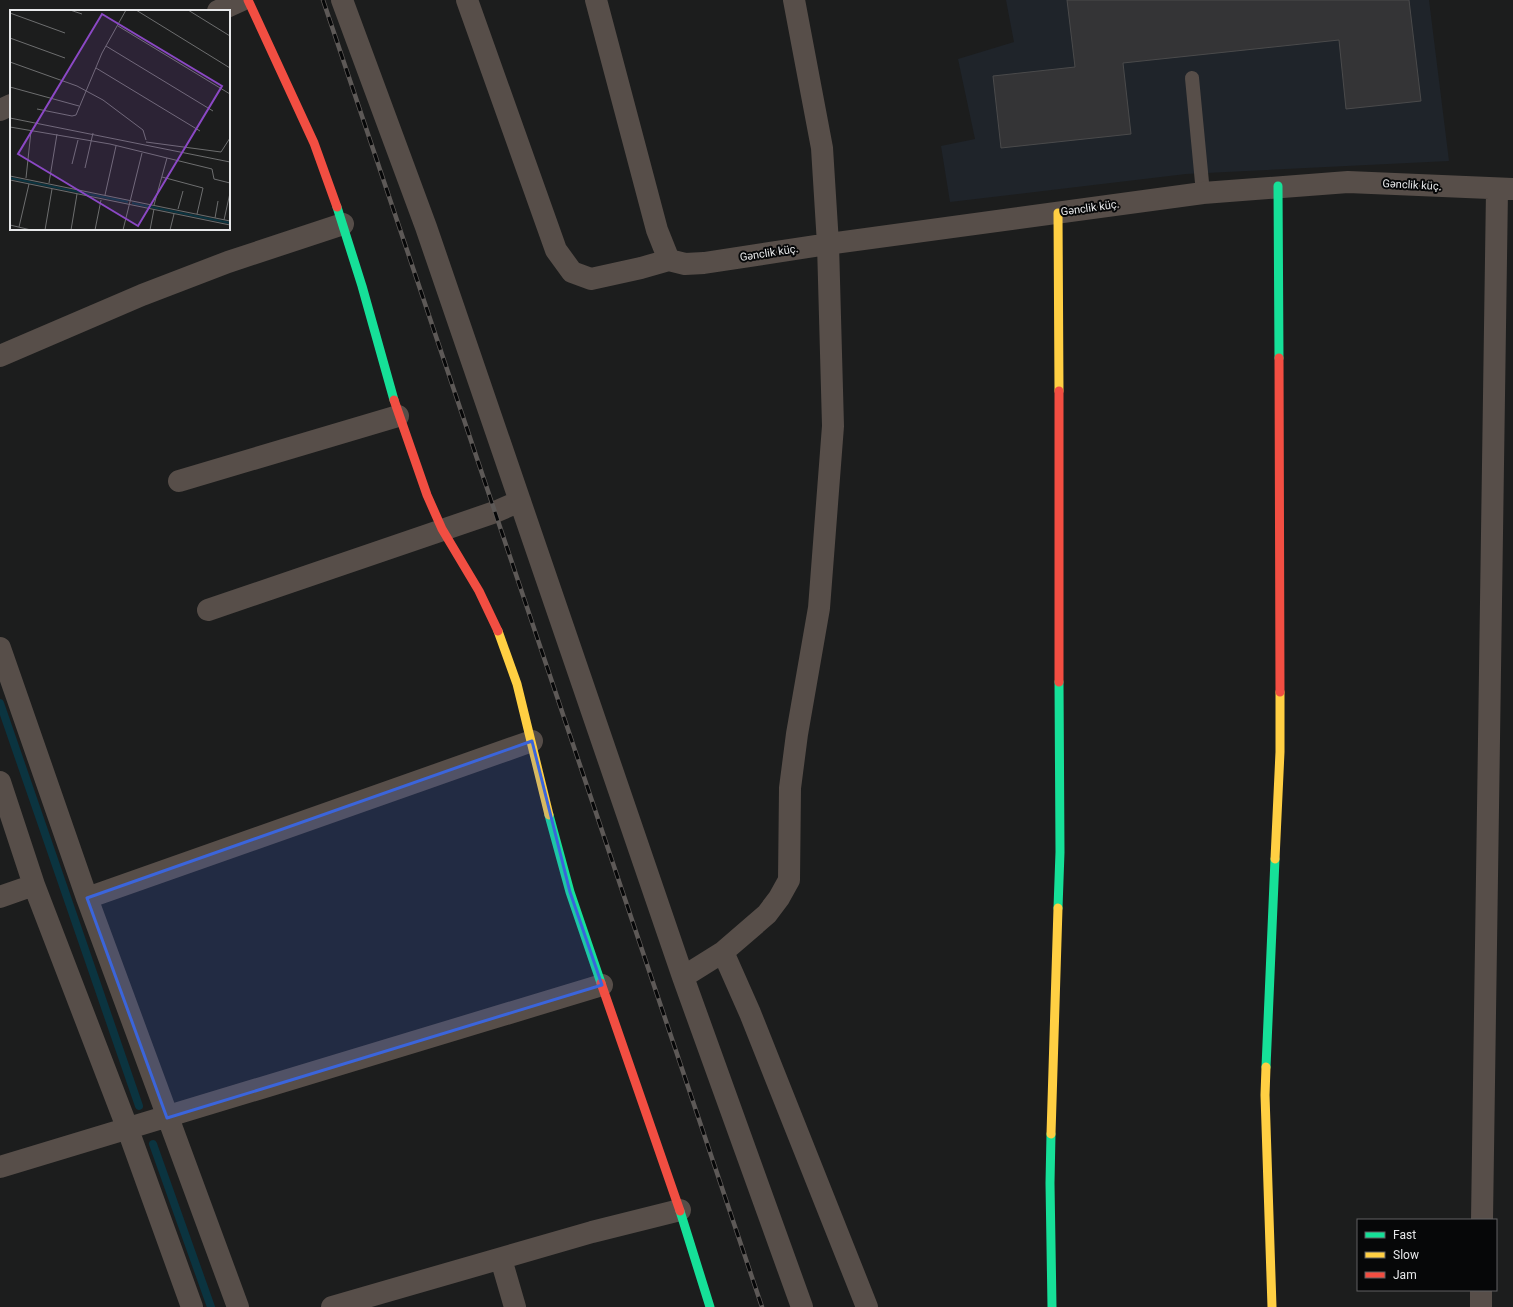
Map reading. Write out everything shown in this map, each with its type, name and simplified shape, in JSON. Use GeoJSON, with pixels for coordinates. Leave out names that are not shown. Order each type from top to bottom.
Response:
{"type":"FeatureCollection","features":[{"type":"Feature","properties":{"kind":"street"},"geometry":{"type":"LineString","coordinates":[[220,10],[242,0]]}},
{"type":"Feature","properties":{"kind":"street"},"geometry":{"type":"LineString","coordinates":[[248,0],[314,143],[343,224],[398,416],[427,495],[442,529],[479,591],[497,629],[517,684],[557,847],[570,892],[680,1210],[710,1307]]}},
{"type":"Feature","properties":{"kind":"street"},"geometry":{"type":"LineString","coordinates":[[342,0],[426,227],[683,977],[802,1307]]}},
{"type":"Feature","properties":{"kind":"street"},"geometry":{"type":"LineString","coordinates":[[467,0],[556,250],[572,272],[591,279],[642,268],[669,260],[657,230],[596,0]]}},
{"type":"Feature","properties":{"kind":"street"},"geometry":{"type":"LineString","coordinates":[[683,977],[724,952],[767,914],[779,898],[789,880],[790,788],[797,734],[819,608],[833,426],[828,244],[822,148],[794,0]]}},
{"type":"Feature","properties":{"kind":"street"},"geometry":{"type":"LineString","coordinates":[[0,110],[10,105]]}},
{"type":"Feature","properties":{"kind":"street","name":"Gənclik küç."},"geometry":{"type":"LineString","coordinates":[[669,260],[685,264],[704,263],[828,244],[1203,192],[1348,182],[1505,189]]}},
{"type":"Feature","properties":{"kind":"street"},"geometry":{"type":"LineString","coordinates":[[1272,1307],[1265,1095],[1280,752],[1278,186]]}},
{"type":"Feature","properties":{"kind":"street"},"geometry":{"type":"LineString","coordinates":[[1482,1219],[1505,189]]}},
{"type":"Feature","properties":{"kind":"street"},"geometry":{"type":"LineString","coordinates":[[1052,1307],[1050,1183],[1060,852],[1058,213]]}},
{"type":"Feature","properties":{"kind":"street"},"geometry":{"type":"LineString","coordinates":[[0,356],[149,293],[228,262],[343,224]]}},
{"type":"Feature","properties":{"kind":"street"},"geometry":{"type":"LineString","coordinates":[[179,481],[398,416]]}},
{"type":"Feature","properties":{"kind":"street"},"geometry":{"type":"LineString","coordinates":[[208,610],[495,512],[520,501]]}},
{"type":"Feature","properties":{"kind":"street"},"geometry":{"type":"LineString","coordinates":[[0,648],[87,898],[238,1307]]}},
{"type":"Feature","properties":{"kind":"street"},"geometry":{"type":"LineString","coordinates":[[87,898],[532,741]]}},
{"type":"Feature","properties":{"kind":"street"},"geometry":{"type":"LineString","coordinates":[[0,782],[34,885],[127,1127],[192,1307]]}},
{"type":"Feature","properties":{"kind":"street"},"geometry":{"type":"LineString","coordinates":[[0,897],[34,885]]}},
{"type":"Feature","properties":{"kind":"street"},"geometry":{"type":"LineString","coordinates":[[724,952],[867,1307]]}},
{"type":"Feature","properties":{"kind":"street"},"geometry":{"type":"LineString","coordinates":[[0,1167],[127,1127],[167,1118],[602,985]]}},
{"type":"Feature","properties":{"kind":"street"},"geometry":{"type":"LineString","coordinates":[[332,1307],[680,1210]]}},
{"type":"Feature","properties":{"kind":"street"},"geometry":{"type":"LineString","coordinates":[[501,1259],[515,1307]]}},
{"type":"Feature","properties":{"kind":"street"},"geometry":{"type":"LineString","coordinates":[[1481,1291],[1481,1307]]}},
{"type":"Feature","properties":{"kind":"lane"},"geometry":{"type":"LineString","coordinates":[[1192,78],[1203,192]]}},
{"type":"Feature","properties":{"kind":"highlighted area"},"geometry":{"type":"Polygon","coordinates":[[[532,741],[570,892],[602,985],[167,1118],[87,898],[532,741]]]}},
{"type":"Feature","properties":{"kind":"shaded area"},"geometry":{"type":"Polygon","coordinates":[[[1006,0],[1429,0],[1449,161],[1186,174],[950,202],[941,146],[975,139],[958,59],[1014,42],[1006,0]]]}},
{"type":"Feature","properties":{"kind":"building"},"geometry":{"type":"Polygon","coordinates":[[[1067,0],[1409,0],[1421,101],[1346,109],[1339,40],[1123,63],[1131,134],[1001,148],[993,76],[1075,67],[1067,0]]]}},
{"type":"Feature","properties":{"kind":"waterway"},"geometry":{"type":"LineString","coordinates":[[0,703],[139,1106]]}},
{"type":"Feature","properties":{"kind":"waterway"},"geometry":{"type":"LineString","coordinates":[[153,1144],[211,1307]]}},
{"type":"Feature","properties":{"kind":"railway"},"geometry":{"type":"LineString","coordinates":[[323,0],[762,1307]]}},
{"type":"Feature","properties":{"kind":"traffic: fast"},"geometry":{"type":"LineString","coordinates":[[1278,186],[1279,358]]}},
{"type":"Feature","properties":{"kind":"traffic: fast"},"geometry":{"type":"LineString","coordinates":[[337,207],[362,286],[394,400]]}},
{"type":"Feature","properties":{"kind":"traffic: fast"},"geometry":{"type":"LineString","coordinates":[[1058,908],[1060,852],[1059,682]]}},
{"type":"Feature","properties":{"kind":"traffic: fast"},"geometry":{"type":"LineString","coordinates":[[549,815],[570,892],[601,983]]}},
{"type":"Feature","properties":{"kind":"traffic: fast"},"geometry":{"type":"LineString","coordinates":[[1266,1067],[1275,859]]}},
{"type":"Feature","properties":{"kind":"traffic: fast"},"geometry":{"type":"LineString","coordinates":[[1051,1134],[1050,1183],[1052,1307]]}},
{"type":"Feature","properties":{"kind":"traffic: fast"},"geometry":{"type":"LineString","coordinates":[[680,1211],[710,1307]]}},
{"type":"Feature","properties":{"kind":"traffic: slow"},"geometry":{"type":"LineString","coordinates":[[1058,213],[1059,391]]}},
{"type":"Feature","properties":{"kind":"traffic: slow"},"geometry":{"type":"LineString","coordinates":[[498,631],[517,684],[549,815]]}},
{"type":"Feature","properties":{"kind":"traffic: slow"},"geometry":{"type":"LineString","coordinates":[[1275,859],[1280,752],[1280,692]]}},
{"type":"Feature","properties":{"kind":"traffic: slow"},"geometry":{"type":"LineString","coordinates":[[1051,1134],[1058,908]]}},
{"type":"Feature","properties":{"kind":"traffic: slow"},"geometry":{"type":"LineString","coordinates":[[1266,1067],[1265,1095],[1272,1307]]}},
{"type":"Feature","properties":{"kind":"traffic: jam"},"geometry":{"type":"LineString","coordinates":[[248,0],[314,143],[337,207]]}},
{"type":"Feature","properties":{"kind":"traffic: jam"},"geometry":{"type":"LineString","coordinates":[[1279,358],[1280,692]]}},
{"type":"Feature","properties":{"kind":"traffic: jam"},"geometry":{"type":"LineString","coordinates":[[1059,391],[1059,682]]}},
{"type":"Feature","properties":{"kind":"traffic: jam"},"geometry":{"type":"LineString","coordinates":[[394,400],[427,495],[442,529],[479,591],[498,631]]}},
{"type":"Feature","properties":{"kind":"traffic: jam"},"geometry":{"type":"LineString","coordinates":[[601,983],[680,1211]]}}]}
